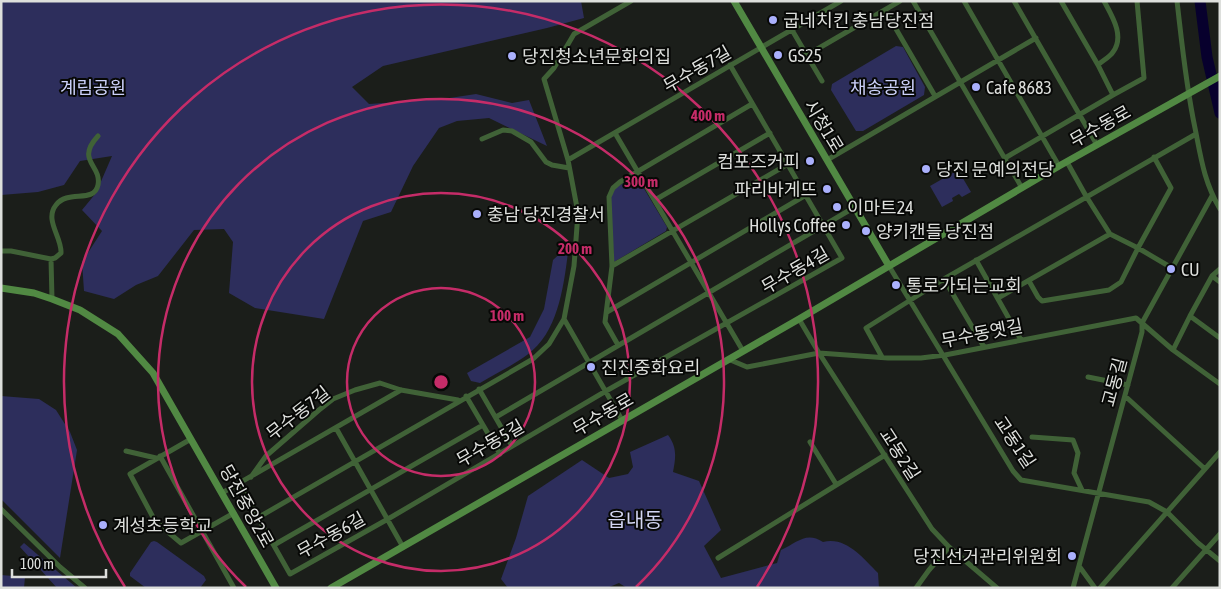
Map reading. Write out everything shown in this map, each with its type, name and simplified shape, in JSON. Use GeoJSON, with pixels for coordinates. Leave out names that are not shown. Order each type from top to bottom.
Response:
{"type":"FeatureCollection","features":[{"type":"Feature","properties":{"kind":"street"},"geometry":{"type":"LineString","coordinates":[[258,517],[533,359],[549,344],[564,319],[574,266],[578,214],[568,160],[544,79],[554,68],[574,34],[631,1]]}},
{"type":"Feature","properties":{"kind":"street","name":"시청1로"},"geometry":{"type":"LineString","coordinates":[[734,1],[889,266]]}},
{"type":"Feature","properties":{"kind":"street","name":"무수동7길"},"geometry":{"type":"LineString","coordinates":[[568,160],[842,1]]}},
{"type":"Feature","properties":{"kind":"street"},"geometry":{"type":"LineString","coordinates":[[807,56],[900,1]]}},
{"type":"Feature","properties":{"kind":"street"},"geometry":{"type":"LineString","coordinates":[[913,1],[1022,188]]}},
{"type":"Feature","properties":{"kind":"street"},"geometry":{"type":"LineString","coordinates":[[964,1],[1059,166]]}},
{"type":"Feature","properties":{"kind":"street"},"geometry":{"type":"LineString","coordinates":[[1014,1],[1097,144]]}},
{"type":"Feature","properties":{"kind":"street"},"geometry":{"type":"LineString","coordinates":[[1061,1],[1113,95]]}},
{"type":"Feature","properties":{"kind":"street"},"geometry":{"type":"LineString","coordinates":[[1098,65],[1113,52],[1119,37],[1115,21],[1104,1]]}},
{"type":"Feature","properties":{"kind":"street"},"geometry":{"type":"LineString","coordinates":[[1005,158],[1144,78],[1137,1]]}},
{"type":"Feature","properties":{"kind":"street"},"geometry":{"type":"LineString","coordinates":[[1177,1],[1188,95],[1203,172],[1212,196],[1220,209]]}},
{"type":"Feature","properties":{"kind":"street"},"geometry":{"type":"LineString","coordinates":[[885,10],[936,96]]}},
{"type":"Feature","properties":{"kind":"street"},"geometry":{"type":"LineString","coordinates":[[792,30],[822,81]]}},
{"type":"Feature","properties":{"kind":"street"},"geometry":{"type":"LineString","coordinates":[[827,160],[1036,38]]}},
{"type":"Feature","properties":{"kind":"street","name":"무수동4길"},"geometry":{"type":"LineString","coordinates":[[606,391],[728,324],[842,258],[730,65]]}},
{"type":"Feature","properties":{"kind":"street","name":"무수동로"},"geometry":{"type":"LineString","coordinates":[[331,588],[799,319],[1097,144],[1220,76]]}},
{"type":"Feature","properties":{"kind":"street"},"geometry":{"type":"LineString","coordinates":[[618,345],[605,322],[612,266],[609,197],[616,185],[752,104]]}},
{"type":"Feature","properties":{"kind":"street"},"geometry":{"type":"LineString","coordinates":[[482,139],[503,130],[512,131],[531,142],[546,162],[569,168]]}},
{"type":"Feature","properties":{"kind":"street"},"geometry":{"type":"LineString","coordinates":[[615,133],[743,351]]}},
{"type":"Feature","properties":{"kind":"street"},"geometry":{"type":"LineString","coordinates":[[655,200],[770,133]]}},
{"type":"Feature","properties":{"kind":"street"},"geometry":{"type":"LineString","coordinates":[[882,357],[866,328],[976,260],[1196,134]]}},
{"type":"Feature","properties":{"kind":"street"},"geometry":{"type":"LineString","coordinates":[[1,251],[11,251],[51,259],[56,258],[61,253],[59,240],[52,221],[54,209],[56,204],[68,196],[82,196],[93,193],[98,188],[98,176],[91,164],[89,147],[98,136]]}},
{"type":"Feature","properties":{"kind":"street"},"geometry":{"type":"LineString","coordinates":[[1029,281],[1038,297],[1042,300],[1108,290],[1121,282],[1171,188],[1154,157]]}},
{"type":"Feature","properties":{"kind":"street"},"geometry":{"type":"LineString","coordinates":[[1067,162],[1110,234],[1172,268]]}},
{"type":"Feature","properties":{"kind":"street"},"geometry":{"type":"LineString","coordinates":[[612,266],[788,164]]}},
{"type":"Feature","properties":{"kind":"street"},"geometry":{"type":"LineString","coordinates":[[607,312],[806,195]]}},
{"type":"Feature","properties":{"kind":"street","name":"교동길"},"geometry":{"type":"LineString","coordinates":[[1073,588],[1142,332],[1142,323],[1212,196]]}},
{"type":"Feature","properties":{"kind":"street"},"geometry":{"type":"LineString","coordinates":[[824,225],[855,207]]}},
{"type":"Feature","properties":{"kind":"street","name":"무수동4길"},"geometry":{"type":"LineString","coordinates":[[589,362],[824,225]]}},
{"type":"Feature","properties":{"kind":"street"},"geometry":{"type":"LineString","coordinates":[[998,298],[1110,234]]}},
{"type":"Feature","properties":{"kind":"street"},"geometry":{"type":"LineString","coordinates":[[51,259],[52,299]]}},
{"type":"Feature","properties":{"kind":"street"},"geometry":{"type":"LineString","coordinates":[[976,260],[1021,340]]}},
{"type":"Feature","properties":{"kind":"street"},"geometry":{"type":"LineString","coordinates":[[889,266],[944,355]]}},
{"type":"Feature","properties":{"kind":"street"},"geometry":{"type":"LineString","coordinates":[[1172,350],[1212,276],[1220,269]]}},
{"type":"Feature","properties":{"kind":"street"},"geometry":{"type":"LineString","coordinates":[[1212,276],[1220,282]]}},
{"type":"Feature","properties":{"kind":"street"},"geometry":{"type":"LineString","coordinates":[[944,279],[984,347]]}},
{"type":"Feature","properties":{"kind":"street","name":"당진중앙2로"},"geometry":{"type":"LineString","coordinates":[[1,288],[34,293],[80,310],[118,334],[153,373],[276,588]]}},
{"type":"Feature","properties":{"kind":"street"},"geometry":{"type":"LineString","coordinates":[[1190,316],[1220,338]]}},
{"type":"Feature","properties":{"kind":"street","name":"무수동옛길"},"geometry":{"type":"LineString","coordinates":[[728,360],[747,367],[819,354],[921,358],[1136,318],[1142,323]]}},
{"type":"Feature","properties":{"kind":"street"},"geometry":{"type":"LineString","coordinates":[[564,319],[622,420]]}},
{"type":"Feature","properties":{"kind":"street","name":"교동2길"},"geometry":{"type":"LineString","coordinates":[[799,319],[819,354],[932,528],[949,547],[997,588]]}},
{"type":"Feature","properties":{"kind":"street"},"geometry":{"type":"LineString","coordinates":[[1142,323],[1172,350],[1220,384]]}},
{"type":"Feature","properties":{"kind":"street","name":"교동1길"},"geometry":{"type":"LineString","coordinates":[[944,355],[1013,470],[1021,480],[1149,502],[1167,512],[1220,561]]}},
{"type":"Feature","properties":{"kind":"street","name":"무수동5길"},"geometry":{"type":"LineString","coordinates":[[496,417],[589,362]]}},
{"type":"Feature","properties":{"kind":"street"},"geometry":{"type":"LineString","coordinates":[[1088,377],[1128,385]]}},
{"type":"Feature","properties":{"kind":"street","name":"무수동7길"},"geometry":{"type":"LineString","coordinates":[[251,477],[266,456],[319,410],[333,400],[355,390],[380,384],[401,390],[459,400]]}},
{"type":"Feature","properties":{"kind":"street"},"geometry":{"type":"LineString","coordinates":[[480,389],[512,446]]}},
{"type":"Feature","properties":{"kind":"street","name":"무수동7길"},"geometry":{"type":"LineString","coordinates":[[222,493],[401,390]]}},
{"type":"Feature","properties":{"kind":"street","name":"무수동5길"},"geometry":{"type":"LineString","coordinates":[[388,519],[606,391]]}},
{"type":"Feature","properties":{"kind":"street"},"geometry":{"type":"LineString","coordinates":[[466,396],[500,454]]}},
{"type":"Feature","properties":{"kind":"street"},"geometry":{"type":"LineString","coordinates":[[1125,396],[1205,469]]}},
{"type":"Feature","properties":{"kind":"street"},"geometry":{"type":"LineString","coordinates":[[371,490],[483,425]]}},
{"type":"Feature","properties":{"kind":"street","name":"무수동6길"},"geometry":{"type":"LineString","coordinates":[[336,428],[403,547]]}},
{"type":"Feature","properties":{"kind":"street"},"geometry":{"type":"LineString","coordinates":[[1032,437],[1073,440],[1078,453],[1074,474],[1082,490]]}},
{"type":"Feature","properties":{"kind":"street"},"geometry":{"type":"LineString","coordinates":[[192,439],[130,474],[155,521],[182,543],[234,513]]}},
{"type":"Feature","properties":{"kind":"street"},"geometry":{"type":"LineString","coordinates":[[810,442],[836,484]]}},
{"type":"Feature","properties":{"kind":"street"},"geometry":{"type":"LineString","coordinates":[[126,451],[158,457],[234,588]]}},
{"type":"Feature","properties":{"kind":"street"},"geometry":{"type":"LineString","coordinates":[[1100,588],[1220,452]]}},
{"type":"Feature","properties":{"kind":"street"},"geometry":{"type":"LineString","coordinates":[[718,558],[885,455]]}},
{"type":"Feature","properties":{"kind":"street","name":"무수동6길"},"geometry":{"type":"LineString","coordinates":[[238,484],[290,574],[388,519]]}},
{"type":"Feature","properties":{"kind":"street","name":"무수동6길"},"geometry":{"type":"LineString","coordinates":[[274,545],[371,490]]}},
{"type":"Feature","properties":{"kind":"street"},"geometry":{"type":"LineString","coordinates":[[1,509],[60,567],[85,588]]}},
{"type":"Feature","properties":{"kind":"street"},"geometry":{"type":"LineString","coordinates":[[1172,588],[1220,534]]}},
{"type":"Feature","properties":{"kind":"street"},"geometry":{"type":"LineString","coordinates":[[916,588],[949,547]]}},
{"type":"Feature","properties":{"kind":"street"},"geometry":{"type":"LineString","coordinates":[[1079,566],[1095,588]]}},
{"type":"Feature","properties":{"kind":"green space","name":"계림공원"},"geometry":{"type":"Polygon","coordinates":[[[1,1],[581,1],[584,18],[383,66],[352,87],[369,104],[443,99],[476,94],[512,103],[529,100],[547,146],[489,118],[457,121],[439,128],[413,166],[391,212],[363,221],[324,319],[255,308],[229,293],[233,242],[224,229],[194,230],[158,276],[136,285],[114,299],[84,291],[82,262],[102,231],[82,210],[96,193],[112,156],[80,161],[64,185],[38,192],[1,195],[1,1]]]}},
{"type":"Feature","properties":{"kind":"green space","name":"채송공원"},"geometry":{"type":"Polygon","coordinates":[[[896,46],[903,47],[925,87],[924,95],[863,131],[856,131],[831,90],[832,84],[896,46]]]}},
{"type":"Feature","properties":{"kind":"green space"},"geometry":{"type":"Polygon","coordinates":[[[958,170],[971,192],[962,197],[959,194],[952,198],[953,201],[942,207],[930,186],[958,170]]]}},
{"type":"Feature","properties":{"kind":"green space"},"geometry":{"type":"Polygon","coordinates":[[[634,176],[637,177],[667,227],[666,231],[614,262],[610,197],[614,189],[634,176]]]}},
{"type":"Feature","properties":{"kind":"green space"},"geometry":{"type":"Polygon","coordinates":[[[569,245],[562,290],[547,333],[538,345],[515,363],[480,383],[471,381],[467,373],[530,337],[544,309],[553,260],[569,245]]]}},
{"type":"Feature","properties":{"kind":"green space"},"geometry":{"type":"Polygon","coordinates":[[[1,396],[39,399],[56,410],[70,432],[77,450],[60,558],[1,499],[1,396]]]}},
{"type":"Feature","properties":{"kind":"green space"},"geometry":{"type":"Polygon","coordinates":[[[668,435],[675,452],[673,472],[699,481],[721,530],[704,546],[721,578],[777,563],[781,550],[802,539],[812,538],[823,542],[839,542],[854,550],[878,573],[879,588],[627,588],[619,583],[607,588],[508,588],[501,579],[516,538],[528,496],[582,460],[609,478],[628,474],[633,467],[630,452],[668,435]]]}},
{"type":"Feature","properties":{"kind":"green space"},"geometry":{"type":"Polygon","coordinates":[[[154,541],[204,576],[206,580],[200,588],[146,588],[130,576],[130,573],[151,542],[154,541]]]}},
{"type":"Feature","properties":{"kind":"green space"},"geometry":{"type":"Polygon","coordinates":[[[24,543],[77,588],[57,588],[20,547],[24,543]]]}},
{"type":"Feature","properties":{"kind":"green space"},"geometry":{"type":"Polygon","coordinates":[[[1,575],[25,577],[24,588],[1,587],[1,575]]]}},
{"type":"Feature","properties":{"kind":"waterway"},"geometry":{"type":"LineString","coordinates":[[1200,1],[1207,57],[1220,113]]}},
{"type":"Feature","properties":{"kind":"place","name":"굽네치킨 충남당진점"},"geometry":{"type":"Point","coordinates":[773,20]}},
{"type":"Feature","properties":{"kind":"place","name":"GS25"},"geometry":{"type":"Point","coordinates":[778,55]}},
{"type":"Feature","properties":{"kind":"place","name":"당진청소년문화의집"},"geometry":{"type":"Point","coordinates":[512,56]}},
{"type":"Feature","properties":{"kind":"place","name":"Cafe 8683"},"geometry":{"type":"Point","coordinates":[976,87]}},
{"type":"Feature","properties":{"kind":"place","name":"컴포즈커피"},"geometry":{"type":"Point","coordinates":[810,161]}},
{"type":"Feature","properties":{"kind":"place","name":"당진 문예의전당"},"geometry":{"type":"Point","coordinates":[926,169]}},
{"type":"Feature","properties":{"kind":"place","name":"파리바게뜨"},"geometry":{"type":"Point","coordinates":[827,189]}},
{"type":"Feature","properties":{"kind":"place","name":"이마트24"},"geometry":{"type":"Point","coordinates":[837,207]}},
{"type":"Feature","properties":{"kind":"place","name":"충남 당진경찰서"},"geometry":{"type":"Point","coordinates":[477,214]}},
{"type":"Feature","properties":{"kind":"place","name":"Hollys Coffee"},"geometry":{"type":"Point","coordinates":[846,225]}},
{"type":"Feature","properties":{"kind":"place","name":"양키캔들 당진점"},"geometry":{"type":"Point","coordinates":[866,231]}},
{"type":"Feature","properties":{"kind":"place","name":"CU"},"geometry":{"type":"Point","coordinates":[1171,269]}},
{"type":"Feature","properties":{"kind":"place","name":"통로가되는교회"},"geometry":{"type":"Point","coordinates":[896,285]}},
{"type":"Feature","properties":{"kind":"place","name":"진진중화요리"},"geometry":{"type":"Point","coordinates":[591,367]}},
{"type":"Feature","properties":{"kind":"place","name":"계성초등학교"},"geometry":{"type":"Point","coordinates":[103,525]}},
{"type":"Feature","properties":{"kind":"place","name":"당진선거관리위원회"},"geometry":{"type":"Point","coordinates":[1072,556]}},
{"type":"Feature","properties":{"kind":"district","name":"읍내동"},"geometry":{"type":"Point","coordinates":[635,519]}}]}
